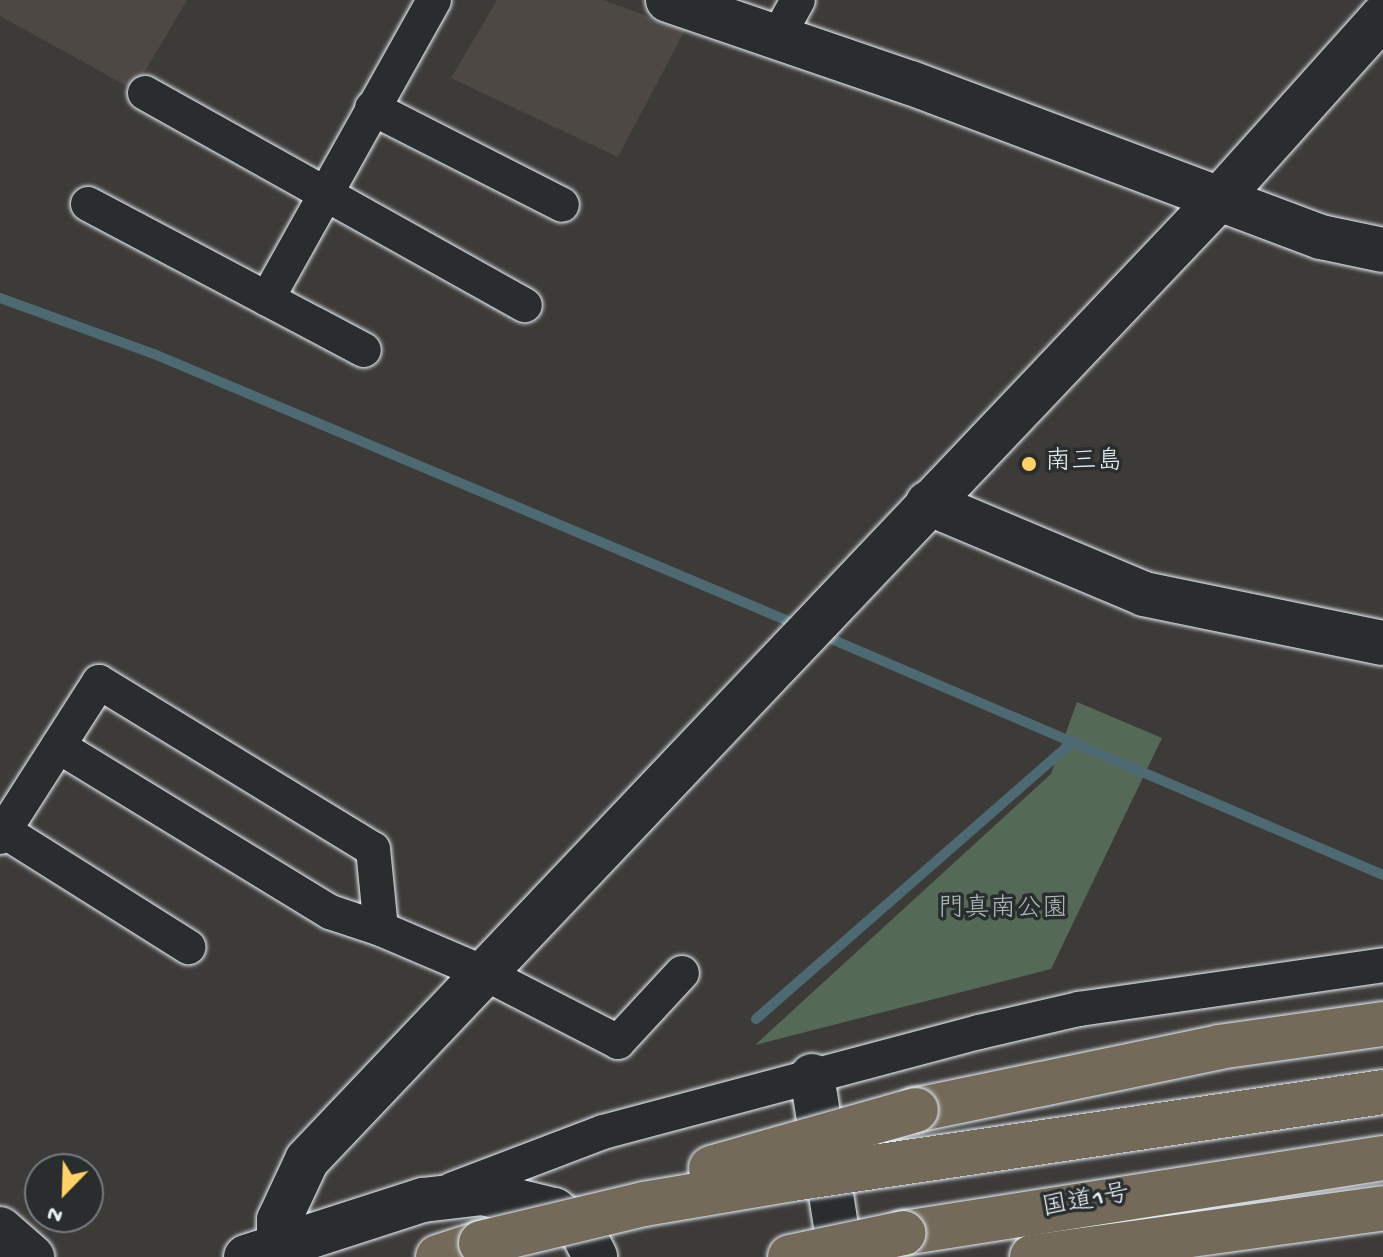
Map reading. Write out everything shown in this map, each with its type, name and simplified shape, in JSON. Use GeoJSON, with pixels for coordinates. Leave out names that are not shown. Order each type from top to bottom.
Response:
{"type":"FeatureCollection","features":[{"type":"Feature","properties":{"kind":"highway"},"geometry":{"type":"LineString","coordinates":[[438,1257],[639,1188],[916,1110],[1219,1047],[1383,1024]]}},
{"type":"Feature","properties":{"kind":"highway"},"geometry":{"type":"LineString","coordinates":[[481,1243],[644,1204],[1383,1092]]}},
{"type":"Feature","properties":{"kind":"highway","name":"国道1号"},"geometry":{"type":"LineString","coordinates":[[790,1257],[904,1233],[1383,1158]]}},
{"type":"Feature","properties":{"kind":"highway","name":"国道1号"},"geometry":{"type":"LineString","coordinates":[[1032,1257],[1383,1208]]}},
{"type":"Feature","properties":{"kind":"highway"},"geometry":{"type":"LineString","coordinates":[[1124,1257],[1383,1223]]}},
{"type":"Feature","properties":{"kind":"street"},"geometry":{"type":"LineString","coordinates":[[267,299],[323,193],[434,0]]}},
{"type":"Feature","properties":{"kind":"street"},"geometry":{"type":"LineString","coordinates":[[668,0],[1321,237],[1383,250]]}},
{"type":"Feature","properties":{"kind":"street"},"geometry":{"type":"LineString","coordinates":[[777,38],[798,0]]}},
{"type":"Feature","properties":{"kind":"street"},"geometry":{"type":"LineString","coordinates":[[262,1252],[307,1160],[482,972],[1219,199],[1383,16]]}},
{"type":"Feature","properties":{"kind":"street"},"geometry":{"type":"LineString","coordinates":[[145,93],[525,305]]}},
{"type":"Feature","properties":{"kind":"street"},"geometry":{"type":"LineString","coordinates":[[372,108],[562,205]]}},
{"type":"Feature","properties":{"kind":"street"},"geometry":{"type":"LineString","coordinates":[[88,204],[364,350]]}},
{"type":"Feature","properties":{"kind":"street"},"geometry":{"type":"LineString","coordinates":[[928,503],[1144,594],[1383,643]]}},
{"type":"Feature","properties":{"kind":"street"},"geometry":{"type":"LineString","coordinates":[[188,947],[2,834],[99,682],[373,849],[381,929]]}},
{"type":"Feature","properties":{"kind":"street"},"geometry":{"type":"LineString","coordinates":[[58,746],[330,912],[381,929],[482,972],[618,1042],[682,973]]}},
{"type":"Feature","properties":{"kind":"street"},"geometry":{"type":"LineString","coordinates":[[262,1252],[423,1200],[603,1132],[812,1076],[1079,1009],[1383,965]]}},
{"type":"Feature","properties":{"kind":"street"},"geometry":{"type":"LineString","coordinates":[[812,1076],[841,1257]]}},
{"type":"Feature","properties":{"kind":"street"},"geometry":{"type":"LineString","coordinates":[[423,1200],[483,1193],[526,1199],[582,1231],[595,1257]]}},
{"type":"Feature","properties":{"kind":"street"},"geometry":{"type":"LineString","coordinates":[[0,1229],[32,1257]]}},
{"type":"Feature","properties":{"kind":"shaded area"},"geometry":{"type":"Polygon","coordinates":[[[0,0],[187,0],[134,90],[0,16],[0,0]]]}},
{"type":"Feature","properties":{"kind":"shaded area"},"geometry":{"type":"Polygon","coordinates":[[[497,0],[603,0],[685,30],[618,157],[451,78],[497,0]]]}},
{"type":"Feature","properties":{"kind":"green space","name":"門真南公園"},"geometry":{"type":"Polygon","coordinates":[[[1077,702],[1162,738],[1051,969],[755,1045],[1051,774],[1077,702]]]}},
{"type":"Feature","properties":{"kind":"waterway"},"geometry":{"type":"LineString","coordinates":[[0,298],[154,354],[800,626]]}},
{"type":"Feature","properties":{"kind":"waterway"},"geometry":{"type":"LineString","coordinates":[[822,635],[1383,875]]}},
{"type":"Feature","properties":{"kind":"waterway"},"geometry":{"type":"LineString","coordinates":[[756,1019],[1074,741]]}},
{"type":"Feature","properties":{"kind":"place","name":"南三島"},"geometry":{"type":"Point","coordinates":[1029,464]}}]}
